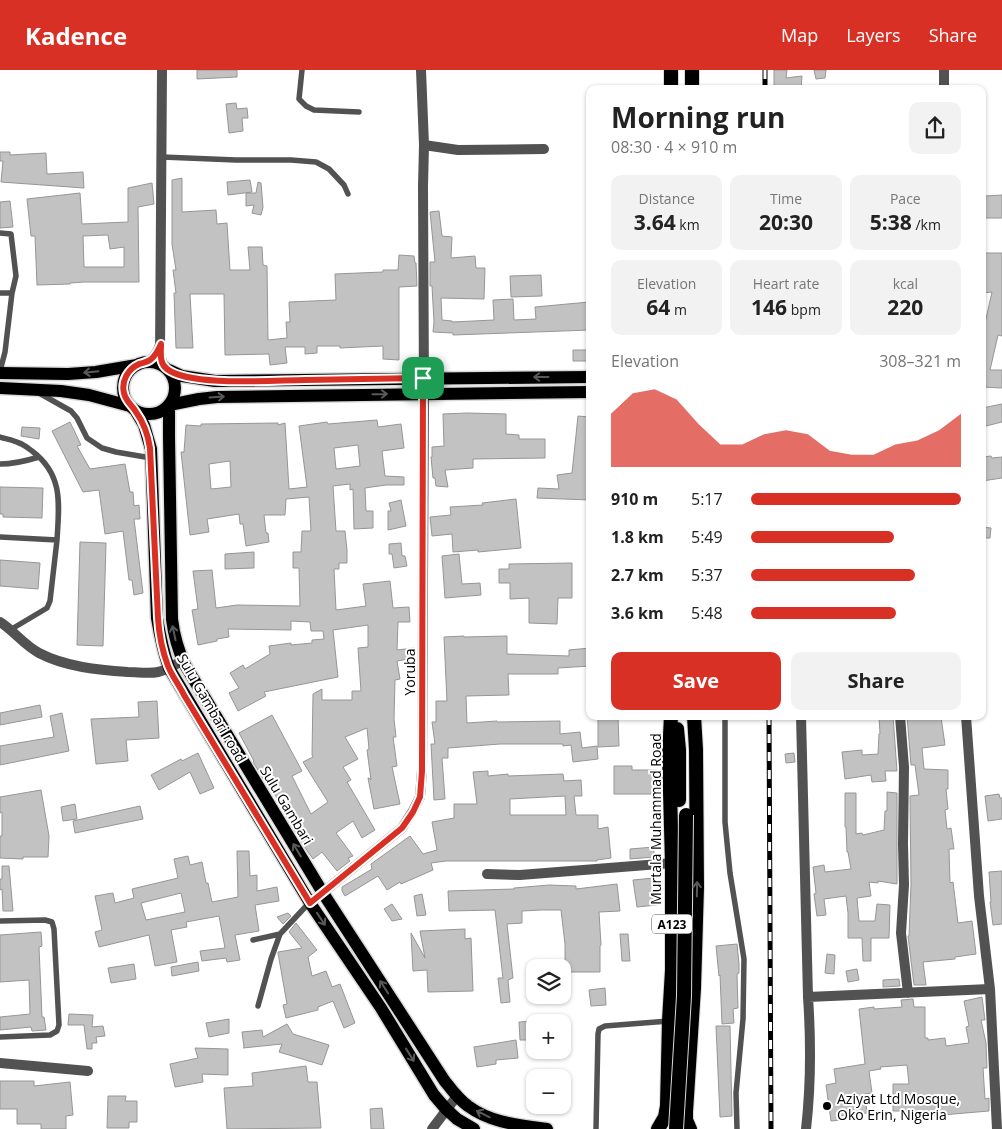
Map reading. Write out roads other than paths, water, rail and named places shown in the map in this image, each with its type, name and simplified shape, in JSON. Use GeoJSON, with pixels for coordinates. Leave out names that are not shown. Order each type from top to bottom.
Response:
{"type":"FeatureCollection","features":[{"type":"Feature","properties":{"kind":"highway"},"geometry":{"type":"LineString","coordinates":[[671,70],[671,85]]}},
{"type":"Feature","properties":{"kind":"highway"},"geometry":{"type":"LineString","coordinates":[[692,70],[692,85]]}},
{"type":"Feature","properties":{"kind":"highway","name":"Murtala Muhammad Road"},"geometry":{"type":"LineString","coordinates":[[659,1129],[665,1117],[667,1106],[672,970],[669,755],[672,720]]}},
{"type":"Feature","properties":{"kind":"highway","name":"Murtala Muhammad Road"},"geometry":{"type":"LineString","coordinates":[[673,720],[677,730],[679,750],[682,815],[684,996],[676,1129]]}},
{"type":"Feature","properties":{"kind":"highway","name":"Murtala Muhammad Road"},"geometry":{"type":"LineString","coordinates":[[670,1129],[678,995],[682,815],[688,730],[692,720]]}},
{"type":"Feature","properties":{"kind":"highway","name":"Murtala Muhammad Road"},"geometry":{"type":"LineString","coordinates":[[690,1129],[686,1120],[686,1112],[694,988],[697,887],[696,750],[693,720]]}},
{"type":"Feature","properties":{"kind":"highway"},"geometry":{"type":"LineString","coordinates":[[659,1129],[674,1124],[690,1129]]}},
{"type":"Feature","properties":{"kind":"main road"},"geometry":{"type":"LineString","coordinates":[[0,372],[68,374],[96,372],[143,363],[158,364],[182,376],[215,380],[586,377]]}},
{"type":"Feature","properties":{"kind":"main road"},"geometry":{"type":"LineString","coordinates":[[133,408],[124,395],[124,383],[129,372],[143,363]]}},
{"type":"Feature","properties":{"kind":"main road"},"geometry":{"type":"LineString","coordinates":[[0,388],[61,391],[90,395],[147,414],[153,414],[170,405],[175,394],[176,388],[172,376],[166,368]]}},
{"type":"Feature","properties":{"kind":"main road"},"geometry":{"type":"LineString","coordinates":[[170,405],[217,397],[586,392]]}},
{"type":"Feature","properties":{"kind":"main road","name":"Sulu Gambari"},"geometry":{"type":"LineString","coordinates":[[170,405],[172,620],[174,634],[183,660],[323,893],[444,1080],[468,1106],[483,1115],[514,1124],[547,1129]]}},
{"type":"Feature","properties":{"kind":"main road","name":"Sulu Gambari road"},"geometry":{"type":"LineString","coordinates":[[133,408],[144,424],[152,458],[158,618],[160,639],[169,668],[310,903],[381,1008],[434,1095],[457,1119],[474,1129]]}},
{"type":"Feature","properties":{"kind":"street"},"geometry":{"type":"LineString","coordinates":[[162,70],[161,344],[162,362],[166,368]]}},
{"type":"Feature","properties":{"kind":"street","name":"Yoruba"},"geometry":{"type":"LineString","coordinates":[[310,903],[402,828],[420,797],[422,771],[424,394],[424,145],[421,70]]}},
{"type":"Feature","properties":{"kind":"street"},"geometry":{"type":"LineString","coordinates":[[944,70],[944,85]]}},
{"type":"Feature","properties":{"kind":"street"},"geometry":{"type":"LineString","coordinates":[[424,145],[458,150],[544,149]]}},
{"type":"Feature","properties":{"kind":"street"},"geometry":{"type":"LineString","coordinates":[[143,363],[151,360],[161,344]]}},
{"type":"Feature","properties":{"kind":"street"},"geometry":{"type":"LineString","coordinates":[[0,622],[20,640],[38,652],[53,659],[91,669],[147,673],[159,672],[183,660]]}},
{"type":"Feature","properties":{"kind":"street"},"geometry":{"type":"LineString","coordinates":[[801,720],[808,997],[811,1037],[809,1103],[806,1129]]}},
{"type":"Feature","properties":{"kind":"street"},"geometry":{"type":"LineString","coordinates":[[900,720],[904,767],[904,885],[900,933],[908,993]]}},
{"type":"Feature","properties":{"kind":"street"},"geometry":{"type":"LineString","coordinates":[[966,720],[979,896],[990,989],[997,1129]]}},
{"type":"Feature","properties":{"kind":"street"},"geometry":{"type":"LineString","coordinates":[[487,874],[520,875],[672,863]]}},
{"type":"Feature","properties":{"kind":"street"},"geometry":{"type":"LineString","coordinates":[[808,997],[990,989]]}},
{"type":"Feature","properties":{"kind":"street"},"geometry":{"type":"LineString","coordinates":[[0,1063],[88,1071]]}},
{"type":"Feature","properties":{"kind":"street"},"geometry":{"type":"LineString","coordinates":[[432,1129],[457,1096]]}},
{"type":"Feature","properties":{"kind":"lane"},"geometry":{"type":"LineString","coordinates":[[302,70],[299,99],[306,106],[314,110],[359,112]]}},
{"type":"Feature","properties":{"kind":"lane"},"geometry":{"type":"LineString","coordinates":[[162,157],[316,162],[329,169],[344,185],[348,194]]}},
{"type":"Feature","properties":{"kind":"lane"},"geometry":{"type":"LineString","coordinates":[[0,233],[12,234],[16,276],[12,293],[5,352],[0,372]]}},
{"type":"Feature","properties":{"kind":"lane"},"geometry":{"type":"LineString","coordinates":[[0,293],[12,293]]}},
{"type":"Feature","properties":{"kind":"lane"},"geometry":{"type":"LineString","coordinates":[[33,390],[71,411],[77,418],[87,438],[102,448],[152,458]]}},
{"type":"Feature","properties":{"kind":"lane"},"geometry":{"type":"LineString","coordinates":[[0,437],[20,443],[39,457],[52,473],[57,488],[59,506],[50,602],[47,608],[10,630]]}},
{"type":"Feature","properties":{"kind":"lane"},"geometry":{"type":"LineString","coordinates":[[0,464],[25,462],[39,457]]}},
{"type":"Feature","properties":{"kind":"lane"},"geometry":{"type":"LineString","coordinates":[[0,537],[57,540]]}},
{"type":"Feature","properties":{"kind":"lane"},"geometry":{"type":"LineString","coordinates":[[725,720],[725,822],[730,873],[744,959],[743,1019],[736,1093],[737,1129]]}},
{"type":"Feature","properties":{"kind":"lane"},"geometry":{"type":"LineString","coordinates":[[258,1006],[271,958],[280,934],[310,903]]}},
{"type":"Feature","properties":{"kind":"lane"},"geometry":{"type":"LineString","coordinates":[[0,921],[46,920],[52,922],[54,929],[59,1025],[57,1031],[50,1035],[0,1037]]}},
{"type":"Feature","properties":{"kind":"lane"},"geometry":{"type":"LineString","coordinates":[[253,940],[280,934]]}},
{"type":"Feature","properties":{"kind":"lane"},"geometry":{"type":"LineString","coordinates":[[596,1129],[599,1029],[605,1026],[669,1021]]}},
{"type":"Feature","properties":{"kind":"railway"},"geometry":{"type":"LineString","coordinates":[[765,70],[765,85]]}},
{"type":"Feature","properties":{"kind":"railway"},"geometry":{"type":"LineString","coordinates":[[769,720],[771,1129]]}},
{"type":"Feature","properties":{"kind":"place","name":"Aziyat Ltd Mosque, Oko Erin, Nigeria"},"geometry":{"type":"Point","coordinates":[827,1106]}}]}
